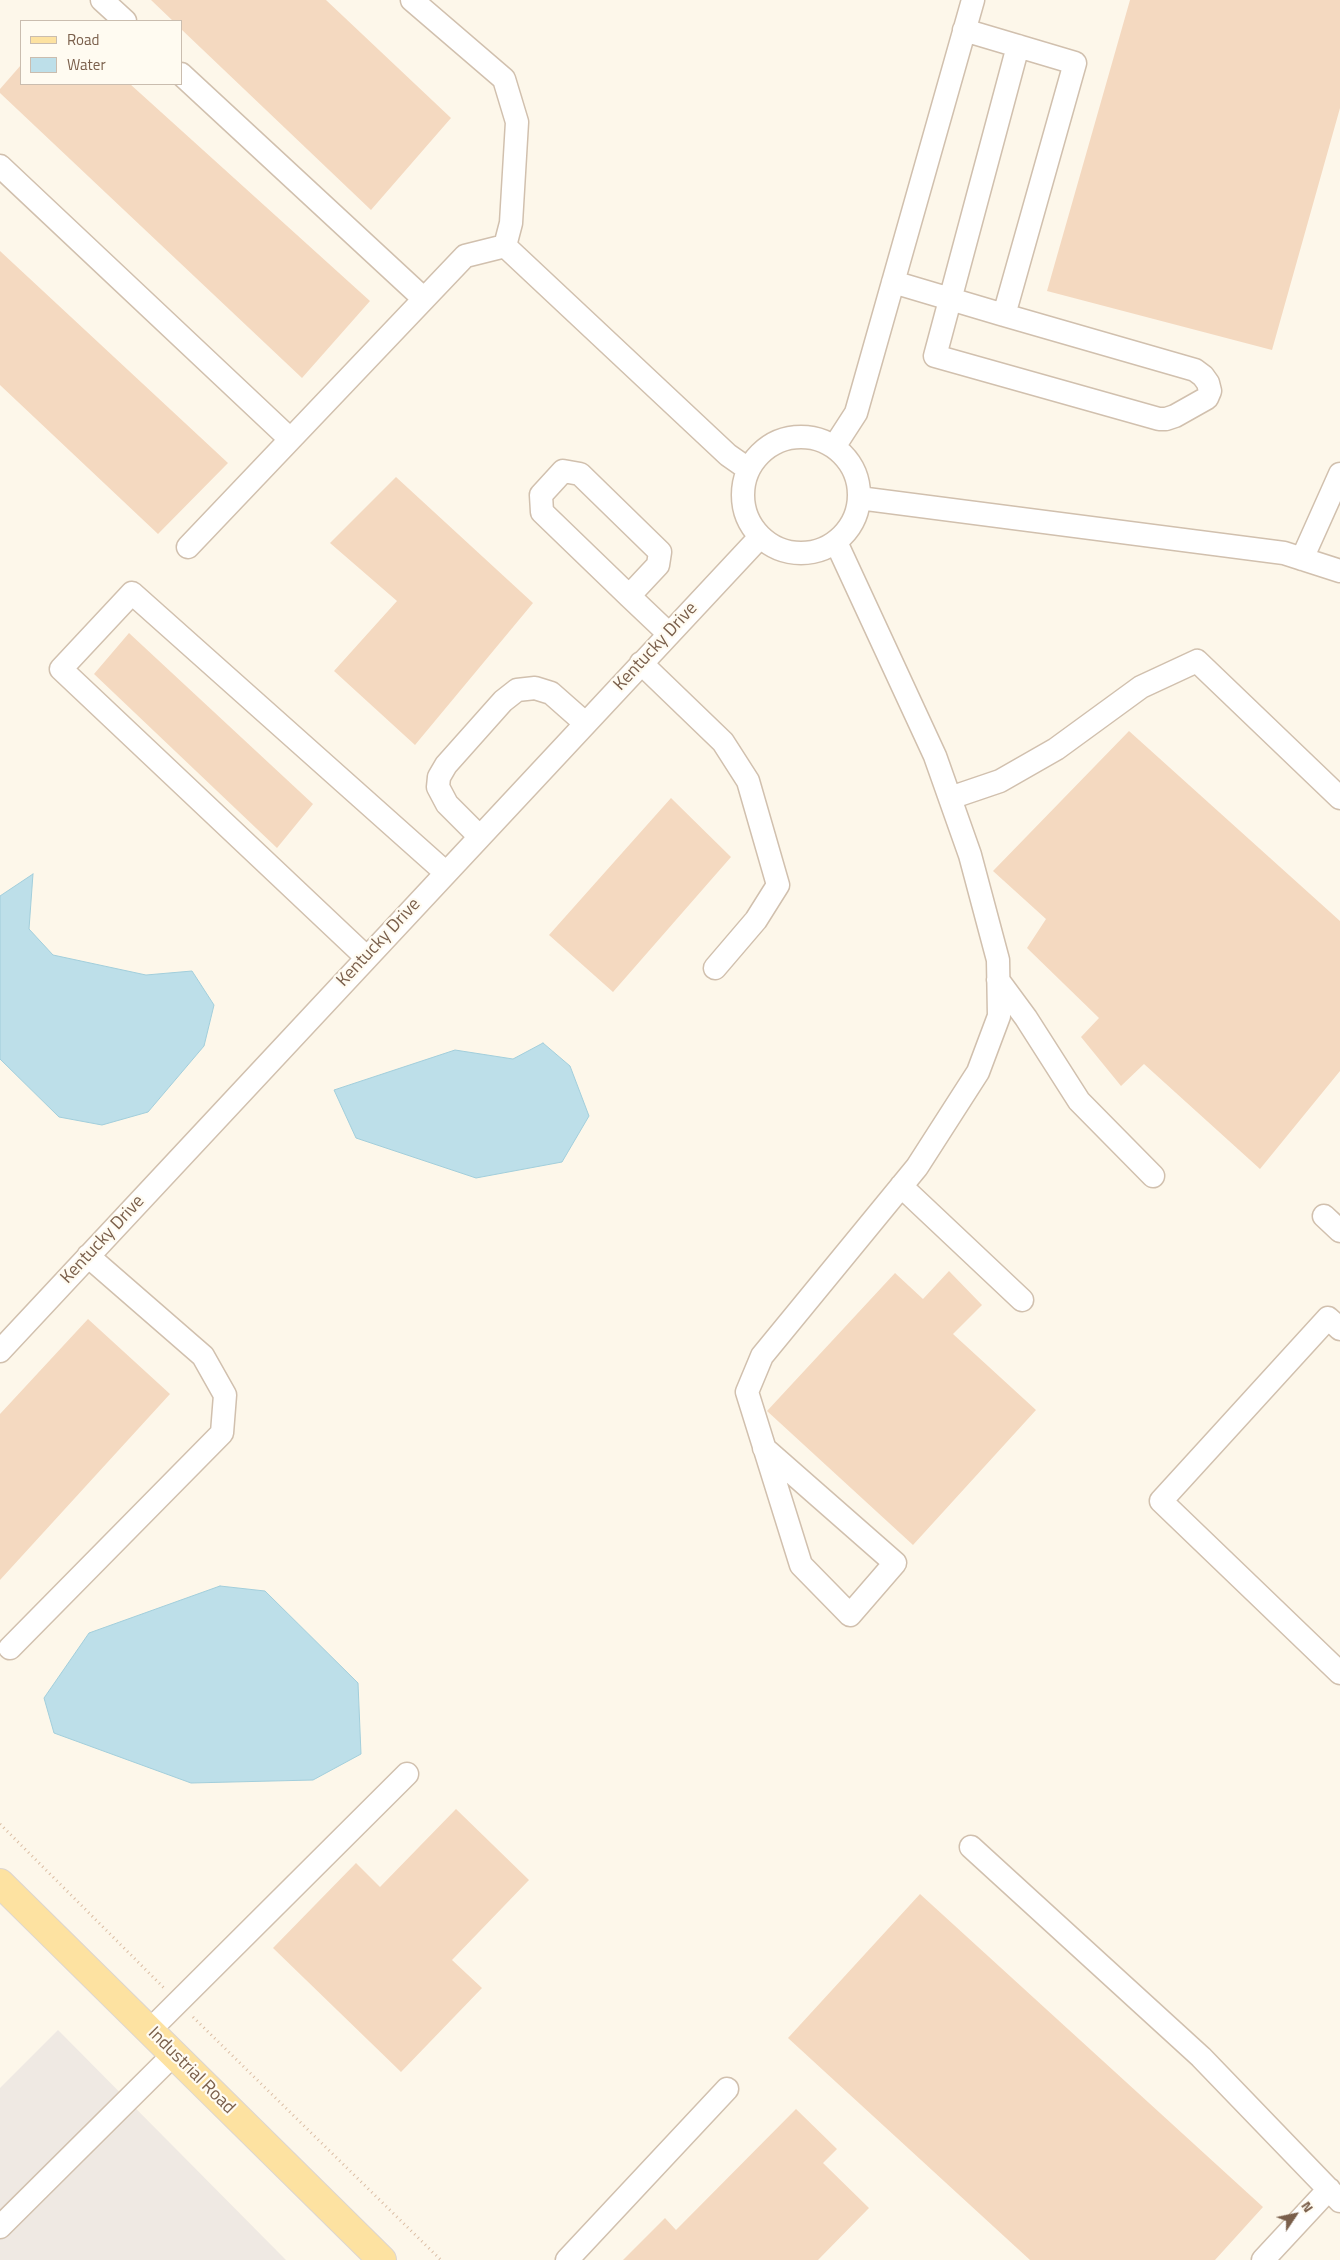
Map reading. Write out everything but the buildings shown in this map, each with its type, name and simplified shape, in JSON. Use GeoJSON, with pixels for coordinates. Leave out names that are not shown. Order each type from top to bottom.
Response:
{"type":"FeatureCollection","features":[{"type":"Feature","properties":{"kind":"main road","name":"Industrial Road"},"geometry":{"type":"LineString","coordinates":[[0,1882],[382,2260]]}},
{"type":"Feature","properties":{"kind":"street"},"geometry":{"type":"LineString","coordinates":[[102,0],[124,20]]}},
{"type":"Feature","properties":{"kind":"street"},"geometry":{"type":"LineString","coordinates":[[412,0],[504,79],[517,122],[511,223],[505,246]]}},
{"type":"Feature","properties":{"kind":"street"},"geometry":{"type":"LineString","coordinates":[[834,447],[856,413],[973,0]]}},
{"type":"Feature","properties":{"kind":"street"},"geometry":{"type":"LineString","coordinates":[[964,30],[1075,63],[1004,315]]}},
{"type":"Feature","properties":{"kind":"street"},"geometry":{"type":"LineString","coordinates":[[893,282],[950,299],[1004,315],[1195,370],[1208,383],[1210,391],[1207,398],[1175,416],[1159,419],[935,356],[950,299],[1018,46]]}},
{"type":"Feature","properties":{"kind":"street"},"geometry":{"type":"LineString","coordinates":[[182,75],[424,299]]}},
{"type":"Feature","properties":{"kind":"street"},"geometry":{"type":"LineString","coordinates":[[0,166],[290,439]]}},
{"type":"Feature","properties":{"kind":"street"},"geometry":{"type":"LineString","coordinates":[[188,547],[465,256],[505,246]]}},
{"type":"Feature","properties":{"kind":"street"},"geometry":{"type":"LineString","coordinates":[[505,246],[728,455],[748,469]]}},
{"type":"Feature","properties":{"kind":"street"},"geometry":{"type":"LineString","coordinates":[[796,436],[816,438],[834,447],[848,460],[857,478],[859,498],[856,515],[848,530],[836,542],[818,551],[797,554],[777,548],[760,537],[746,516],[742,492],[748,469],[760,453],[776,441],[796,436]]}},
{"type":"Feature","properties":{"kind":"street"},"geometry":{"type":"LineString","coordinates":[[629,596],[658,565],[660,552],[580,474],[563,471],[541,495],[542,512],[629,596],[669,634]]}},
{"type":"Feature","properties":{"kind":"street"},"geometry":{"type":"LineString","coordinates":[[1302,559],[1340,474]]}},
{"type":"Feature","properties":{"kind":"street"},"geometry":{"type":"LineString","coordinates":[[859,498],[1274,552],[1340,571]]}},
{"type":"Feature","properties":{"kind":"street","name":"Kentucky Drive"},"geometry":{"type":"LineString","coordinates":[[0,1351],[445,872],[760,537]]}},
{"type":"Feature","properties":{"kind":"street"},"geometry":{"type":"LineString","coordinates":[[764,1448],[894,1563],[850,1615],[801,1565],[746,1392],[762,1356],[917,1167],[978,1072],[999,1016],[998,960],[970,855],[935,756],[836,542]]}},
{"type":"Feature","properties":{"kind":"street"},"geometry":{"type":"LineString","coordinates":[[366,957],[61,669],[67,662],[132,593],[445,872]]}},
{"type":"Feature","properties":{"kind":"street"},"geometry":{"type":"LineString","coordinates":[[950,798],[1000,781],[1056,749],[1141,688],[1197,661],[1340,798]]}},
{"type":"Feature","properties":{"kind":"street"},"geometry":{"type":"LineString","coordinates":[[642,663],[723,742],[748,781],[778,885],[756,920],[715,968]]}},
{"type":"Feature","properties":{"kind":"street"},"geometry":{"type":"LineString","coordinates":[[479,836],[447,804],[438,788],[439,777],[446,765],[503,701],[517,690],[535,688],[551,693],[585,723]]}},
{"type":"Feature","properties":{"kind":"street"},"geometry":{"type":"LineString","coordinates":[[998,980],[1026,1018],[1079,1101],[1153,1176]]}},
{"type":"Feature","properties":{"kind":"street"},"geometry":{"type":"LineString","coordinates":[[901,1186],[1022,1300]]}},
{"type":"Feature","properties":{"kind":"street"},"geometry":{"type":"LineString","coordinates":[[10,1648],[222,1433],[225,1395],[202,1356],[88,1256]]}},
{"type":"Feature","properties":{"kind":"street"},"geometry":{"type":"LineString","coordinates":[[1340,1329],[1328,1318],[1161,1501],[1340,1673]]}},
{"type":"Feature","properties":{"kind":"street"},"geometry":{"type":"LineString","coordinates":[[150,2030],[407,1774]]}},
{"type":"Feature","properties":{"kind":"street"},"geometry":{"type":"LineString","coordinates":[[971,1847],[1201,2056],[1334,2195],[1263,2260]]}},
{"type":"Feature","properties":{"kind":"street"},"geometry":{"type":"LineString","coordinates":[[0,2227],[174,2054]]}},
{"type":"Feature","properties":{"kind":"street"},"geometry":{"type":"LineString","coordinates":[[567,2260],[727,2089]]}},
{"type":"Feature","properties":{"kind":"path"},"geometry":{"type":"LineString","coordinates":[[0,1824],[156,1980]]}},
{"type":"Feature","properties":{"kind":"path"},"geometry":{"type":"LineString","coordinates":[[200,2023],[441,2260]]}},
{"type":"Feature","properties":{"kind":"shaded area"},"geometry":{"type":"Polygon","coordinates":[[[58,2030],[286,2260],[0,2260],[0,2088],[58,2030]]]}},
{"type":"Feature","properties":{"kind":"water"},"geometry":{"type":"Polygon","coordinates":[[[33,874],[29,929],[53,955],[146,975],[192,971],[214,1005],[204,1046],[148,1112],[102,1125],[59,1117],[0,1059],[0,896],[33,874]]]}},
{"type":"Feature","properties":{"kind":"water"},"geometry":{"type":"Polygon","coordinates":[[[543,1043],[570,1066],[589,1116],[562,1162],[476,1178],[356,1138],[334,1090],[455,1050],[513,1059],[543,1043]]]}},
{"type":"Feature","properties":{"kind":"water"},"geometry":{"type":"Polygon","coordinates":[[[220,1586],[265,1591],[358,1683],[361,1754],[313,1780],[191,1783],[54,1733],[44,1698],[89,1633],[220,1586]]]}}]}
